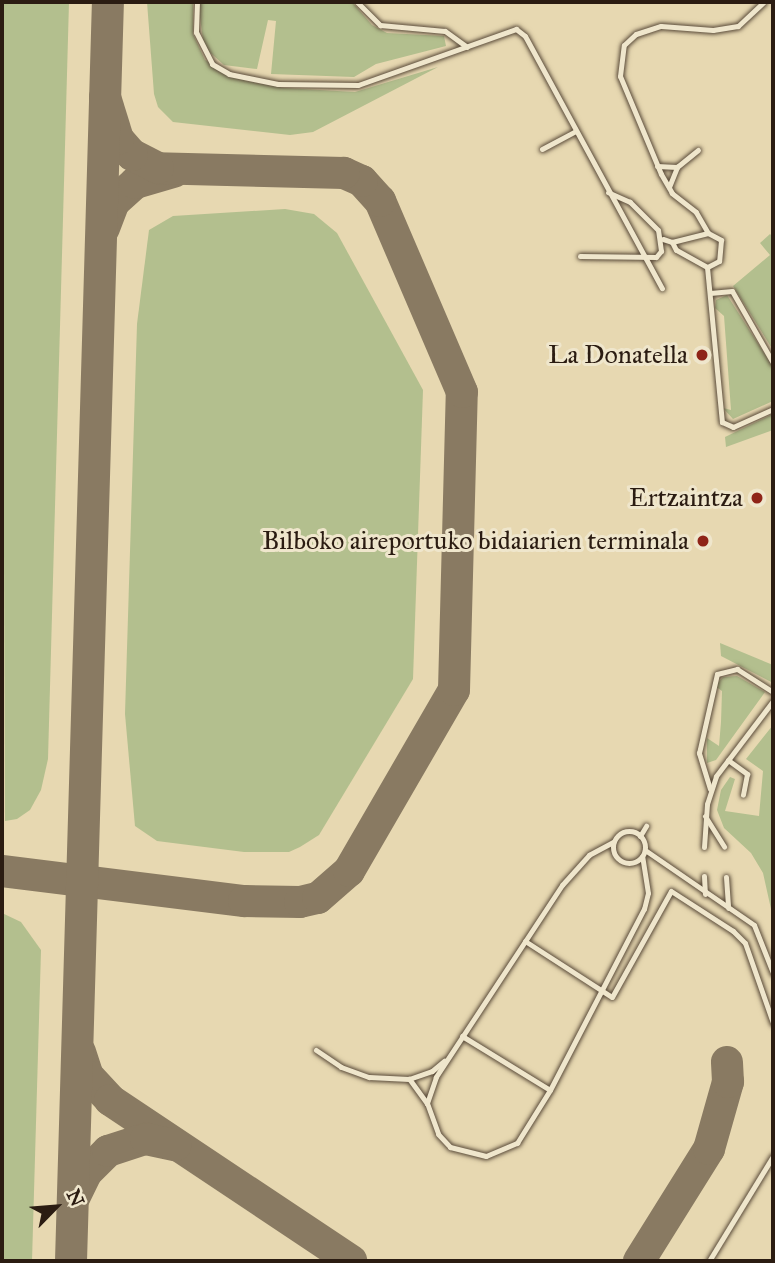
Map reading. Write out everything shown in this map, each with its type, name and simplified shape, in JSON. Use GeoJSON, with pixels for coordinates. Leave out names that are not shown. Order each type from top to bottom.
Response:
{"type":"FeatureCollection","features":[{"type":"Feature","properties":{"kind":"lane"},"geometry":{"type":"LineString","coordinates":[[197,2],[196,32],[212,64],[229,74],[278,84],[358,85],[516,29],[525,36],[662,288]]}},
{"type":"Feature","properties":{"kind":"lane"},"geometry":{"type":"LineString","coordinates":[[357,2],[380,25],[445,31],[467,47]]}},
{"type":"Feature","properties":{"kind":"lane"},"geometry":{"type":"LineString","coordinates":[[707,267],[719,261],[721,240],[708,233],[696,212],[669,188],[657,166],[620,76],[624,45],[636,34],[661,26],[713,30],[738,26],[764,2]]}},
{"type":"Feature","properties":{"kind":"lane"},"geometry":{"type":"LineString","coordinates":[[542,149],[576,131]]}},
{"type":"Feature","properties":{"kind":"lane"},"geometry":{"type":"LineString","coordinates":[[669,188],[677,167],[698,150]]}},
{"type":"Feature","properties":{"kind":"lane"},"geometry":{"type":"LineString","coordinates":[[657,166],[677,167]]}},
{"type":"Feature","properties":{"kind":"lane"},"geometry":{"type":"LineString","coordinates":[[608,192],[630,202],[663,239],[672,242],[708,233]]}},
{"type":"Feature","properties":{"kind":"lane"},"geometry":{"type":"LineString","coordinates":[[580,256],[659,255],[663,239]]}},
{"type":"Feature","properties":{"kind":"lane"},"geometry":{"type":"LineString","coordinates":[[672,242],[676,250],[707,267]]}},
{"type":"Feature","properties":{"kind":"lane"},"geometry":{"type":"LineString","coordinates":[[707,267],[722,422],[733,427],[773,409]]}},
{"type":"Feature","properties":{"kind":"lane"},"geometry":{"type":"LineString","coordinates":[[710,293],[732,291],[773,363]]}},
{"type":"Feature","properties":{"kind":"lane"},"geometry":{"type":"LineString","coordinates":[[710,789],[699,752],[717,674],[737,669],[773,692]]}},
{"type":"Feature","properties":{"kind":"lane"},"geometry":{"type":"LineString","coordinates":[[704,847],[705,816],[710,789],[728,760],[773,701]]}},
{"type":"Feature","properties":{"kind":"lane"},"geometry":{"type":"LineString","coordinates":[[728,760],[747,774],[743,795]]}},
{"type":"Feature","properties":{"kind":"lane"},"geometry":{"type":"LineString","coordinates":[[705,816],[724,847]]}},
{"type":"Feature","properties":{"kind":"lane"},"geometry":{"type":"LineString","coordinates":[[408,1079],[427,1103],[438,1134],[450,1147],[486,1156],[517,1143],[550,1090],[644,909],[648,893],[640,836],[646,827]]}},
{"type":"Feature","properties":{"kind":"lane"},"geometry":{"type":"LineString","coordinates":[[427,1103],[449,1056],[562,885],[589,855],[613,842],[625,831],[640,836]]}},
{"type":"Feature","properties":{"kind":"lane"},"geometry":{"type":"LineString","coordinates":[[613,842],[615,857],[621,862],[629,864],[643,853]]}},
{"type":"Feature","properties":{"kind":"lane"},"geometry":{"type":"LineString","coordinates":[[643,853],[754,925],[773,973]]}},
{"type":"Feature","properties":{"kind":"lane"},"geometry":{"type":"LineString","coordinates":[[704,876],[705,894]]}},
{"type":"Feature","properties":{"kind":"lane"},"geometry":{"type":"LineString","coordinates":[[726,877],[728,908]]}},
{"type":"Feature","properties":{"kind":"lane"},"geometry":{"type":"LineString","coordinates":[[525,941],[612,997],[671,891],[733,930],[745,943],[773,1023]]}},
{"type":"Feature","properties":{"kind":"lane"},"geometry":{"type":"LineString","coordinates":[[462,1037],[550,1090]]}},
{"type":"Feature","properties":{"kind":"lane"},"geometry":{"type":"LineString","coordinates":[[316,1050],[341,1067],[369,1077],[408,1079],[432,1071],[449,1056]]}},
{"type":"Feature","properties":{"kind":"lane"},"geometry":{"type":"LineString","coordinates":[[709,1261],[773,1156]]}},
{"type":"Feature","properties":{"kind":"green space"},"geometry":{"type":"Polygon","coordinates":[[[2,2],[69,2],[48,759],[41,790],[30,810],[17,819],[5,821],[2,2]]]}},
{"type":"Feature","properties":{"kind":"green space"},"geometry":{"type":"Polygon","coordinates":[[[147,2],[193,2],[193,34],[205,60],[246,81],[284,88],[355,92],[438,67],[313,132],[290,135],[173,122],[158,107],[154,94],[147,2]]]}},
{"type":"Feature","properties":{"kind":"green space"},"geometry":{"type":"Polygon","coordinates":[[[198,2],[352,2],[372,25],[387,33],[444,36],[446,46],[376,64],[354,77],[271,74],[276,21],[268,20],[257,69],[224,65],[204,47],[198,2]]]}},
{"type":"Feature","properties":{"kind":"green space"},"geometry":{"type":"Polygon","coordinates":[[[285,209],[314,214],[337,233],[423,390],[413,679],[319,835],[289,852],[244,852],[157,841],[135,826],[125,714],[137,324],[149,230],[173,216],[285,209]]]}},
{"type":"Feature","properties":{"kind":"green space"},"geometry":{"type":"Polygon","coordinates":[[[770,234],[773,237],[773,350],[733,286],[770,255],[760,243],[770,234]]]}},
{"type":"Feature","properties":{"kind":"green space"},"geometry":{"type":"Polygon","coordinates":[[[727,295],[773,367],[773,401],[733,419],[723,408],[731,410],[724,316],[715,308],[716,300],[727,295]]]}},
{"type":"Feature","properties":{"kind":"green space"},"geometry":{"type":"Polygon","coordinates":[[[773,414],[773,430],[726,447],[725,437],[773,414]]]}},
{"type":"Feature","properties":{"kind":"green space"},"geometry":{"type":"Polygon","coordinates":[[[720,643],[773,665],[773,683],[721,656],[720,643]]]}},
{"type":"Feature","properties":{"kind":"green space"},"geometry":{"type":"Polygon","coordinates":[[[737,676],[765,692],[716,760],[707,763],[707,738],[719,746],[722,691],[715,686],[723,677],[737,676]]]}},
{"type":"Feature","properties":{"kind":"green space"},"geometry":{"type":"Polygon","coordinates":[[[773,725],[773,918],[763,873],[751,853],[724,828],[717,810],[721,790],[730,777],[735,779],[725,811],[759,816],[763,771],[746,759],[773,725]]]}},
{"type":"Feature","properties":{"kind":"green space"},"geometry":{"type":"Polygon","coordinates":[[[2,913],[21,922],[41,950],[32,1261],[2,1261],[2,913]]]}},
{"type":"Feature","properties":{"kind":"taxiway"},"geometry":{"type":"LineString","coordinates":[[71,1261],[108,2]]}},
{"type":"Feature","properties":{"kind":"taxiway"},"geometry":{"type":"LineString","coordinates":[[2,871],[244,901],[300,902],[318,898],[349,871],[454,690],[462,392],[380,201],[362,181],[344,173],[158,168],[132,155],[118,139],[105,97]]}},
{"type":"Feature","properties":{"kind":"taxiway"},"geometry":{"type":"LineString","coordinates":[[104,228],[114,202],[135,183],[173,172]]}},
{"type":"Feature","properties":{"kind":"taxiway"},"geometry":{"type":"LineString","coordinates":[[80,1052],[88,1076],[110,1100],[351,1261]]}},
{"type":"Feature","properties":{"kind":"taxiway"},"geometry":{"type":"LineString","coordinates":[[639,1261],[709,1149],[728,1082],[727,1062]]}},
{"type":"Feature","properties":{"kind":"taxiway"},"geometry":{"type":"LineString","coordinates":[[75,1196],[86,1173],[108,1151],[146,1139],[175,1145]]}},
{"type":"Feature","properties":{"kind":"place","name":"La Donatella"},"geometry":{"type":"Point","coordinates":[702,355]}},
{"type":"Feature","properties":{"kind":"place","name":"Ertzaintza"},"geometry":{"type":"Point","coordinates":[757,498]}},
{"type":"Feature","properties":{"kind":"place","name":"Bilboko aireportuko bidaiarien terminala"},"geometry":{"type":"Point","coordinates":[703,541]}}]}
